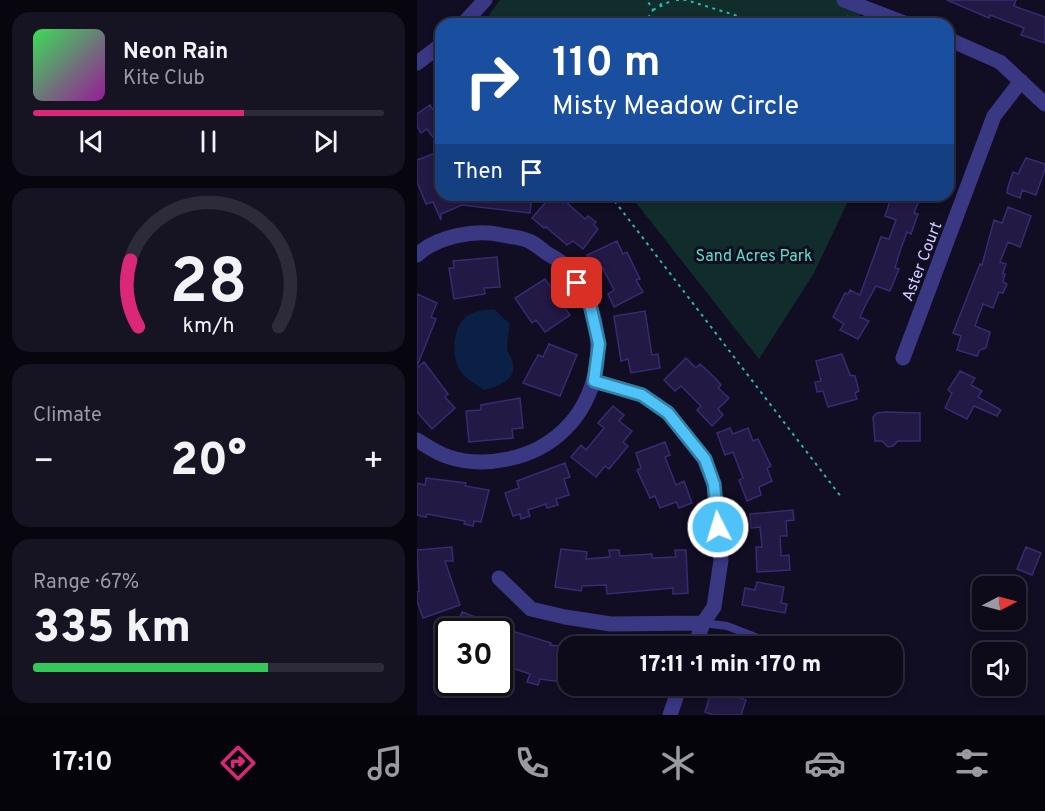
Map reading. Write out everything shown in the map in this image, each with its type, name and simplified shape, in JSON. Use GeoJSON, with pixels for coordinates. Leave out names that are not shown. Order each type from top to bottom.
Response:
{"type":"FeatureCollection","features":[{"type":"Feature","properties":{"kind":"street"},"geometry":{"type":"LineString","coordinates":[[468,18],[485,0]]}},
{"type":"Feature","properties":{"kind":"street"},"geometry":{"type":"LineString","coordinates":[[844,0],[891,18]]}},
{"type":"Feature","properties":{"kind":"street"},"geometry":{"type":"LineString","coordinates":[[954,42],[1000,62],[1045,104]]}},
{"type":"Feature","properties":{"kind":"street"},"geometry":{"type":"LineString","coordinates":[[417,63],[435,50]]}},
{"type":"Feature","properties":{"kind":"street","name":"Aster Court"},"geometry":{"type":"LineString","coordinates":[[903,358],[994,116],[1021,81]]}},
{"type":"Feature","properties":{"kind":"street"},"geometry":{"type":"LineString","coordinates":[[417,440],[450,458],[489,463],[525,455],[563,432],[583,406],[594,381],[599,344],[589,300],[566,266],[529,241],[491,232],[453,236],[419,248]]}},
{"type":"Feature","properties":{"kind":"street"},"geometry":{"type":"LineString","coordinates":[[594,381],[642,395],[668,413],[705,459],[714,484],[721,560],[714,607],[703,623],[698,636]]}},
{"type":"Feature","properties":{"kind":"street"},"geometry":{"type":"LineString","coordinates":[[499,578],[531,609],[565,617],[611,624],[703,623]]}},
{"type":"Feature","properties":{"kind":"street"},"geometry":{"type":"LineString","coordinates":[[670,715],[677,696]]}},
{"type":"Feature","properties":{"kind":"lane"},"geometry":{"type":"LineString","coordinates":[[703,623],[727,626],[753,636]]}},
{"type":"Feature","properties":{"kind":"path"},"geometry":{"type":"LineString","coordinates":[[647,0],[653,10]]}},
{"type":"Feature","properties":{"kind":"path"},"geometry":{"type":"LineString","coordinates":[[660,6],[663,0]]}},
{"type":"Feature","properties":{"kind":"path"},"geometry":{"type":"LineString","coordinates":[[648,18],[653,10],[675,0],[686,0],[745,18]]}},
{"type":"Feature","properties":{"kind":"path"},"geometry":{"type":"LineString","coordinates":[[615,201],[841,498]]}},
{"type":"Feature","properties":{"kind":"green space"},"geometry":{"type":"Polygon","coordinates":[[[500,0],[842,0],[862,7],[859,18],[491,18],[489,15],[500,0]]]}},
{"type":"Feature","properties":{"kind":"green space","name":"Sand Acres Park"},"geometry":{"type":"Polygon","coordinates":[[[635,201],[848,201],[814,273],[759,359],[635,201]]]}},
{"type":"Feature","properties":{"kind":"water"},"geometry":{"type":"Polygon","coordinates":[[[494,309],[510,324],[507,349],[512,360],[513,373],[506,381],[484,390],[461,372],[456,363],[454,349],[456,333],[467,316],[494,309]]]}},
{"type":"Feature","properties":{"kind":"building"},"geometry":{"type":"Polygon","coordinates":[[[947,0],[1016,0],[1014,6],[1045,17],[1045,43],[1021,35],[1024,28],[990,15],[989,18],[947,0]]]}},
{"type":"Feature","properties":{"kind":"building"},"geometry":{"type":"Polygon","coordinates":[[[430,105],[433,110],[435,109],[435,140],[427,129],[421,133],[417,126],[417,114],[430,105]]]}},
{"type":"Feature","properties":{"kind":"building"},"geometry":{"type":"Polygon","coordinates":[[[435,153],[435,201],[531,201],[530,213],[462,205],[441,214],[441,220],[433,202],[426,204],[417,182],[417,160],[435,153]]]}},
{"type":"Feature","properties":{"kind":"building"},"geometry":{"type":"Polygon","coordinates":[[[1026,158],[1045,164],[1045,169],[1036,195],[1022,190],[1020,198],[1007,193],[1013,172],[1018,174],[1026,158]]]}},
{"type":"Feature","properties":{"kind":"building"},"geometry":{"type":"Polygon","coordinates":[[[547,201],[563,203],[565,201],[585,219],[588,216],[596,222],[594,225],[598,229],[583,249],[573,241],[567,245],[532,218],[547,201]]]}},
{"type":"Feature","properties":{"kind":"building"},"geometry":{"type":"Polygon","coordinates":[[[890,201],[919,201],[914,213],[918,214],[911,234],[907,232],[900,251],[895,268],[899,269],[890,291],[876,286],[860,317],[869,321],[858,339],[840,330],[844,324],[833,317],[845,293],[848,294],[850,290],[860,295],[881,237],[889,239],[896,220],[885,216],[890,201]]]}},
{"type":"Feature","properties":{"kind":"building"},"geometry":{"type":"Polygon","coordinates":[[[1008,207],[1031,216],[1020,247],[1008,242],[1000,262],[1006,264],[1003,282],[1007,284],[1003,293],[999,292],[993,308],[983,304],[975,326],[990,332],[986,348],[980,350],[977,356],[957,350],[961,336],[953,333],[980,264],[982,265],[994,220],[1002,223],[1008,207]]]}},
{"type":"Feature","properties":{"kind":"building"},"geometry":{"type":"Polygon","coordinates":[[[617,241],[623,254],[627,252],[640,279],[636,280],[643,292],[614,307],[608,294],[614,290],[602,267],[595,269],[587,255],[617,241]]]}},
{"type":"Feature","properties":{"kind":"building"},"geometry":{"type":"Polygon","coordinates":[[[497,257],[500,287],[484,288],[485,294],[454,299],[449,268],[454,268],[453,261],[497,257]]]}},
{"type":"Feature","properties":{"kind":"building"},"geometry":{"type":"Polygon","coordinates":[[[545,279],[570,315],[545,332],[536,320],[532,323],[515,298],[545,279]]]}},
{"type":"Feature","properties":{"kind":"building"},"geometry":{"type":"Polygon","coordinates":[[[417,294],[437,303],[431,317],[436,319],[417,366],[417,294]]]}},
{"type":"Feature","properties":{"kind":"building"},"geometry":{"type":"Polygon","coordinates":[[[645,311],[652,355],[658,354],[660,368],[631,373],[628,359],[621,361],[614,316],[645,311]]]}},
{"type":"Feature","properties":{"kind":"building"},"geometry":{"type":"Polygon","coordinates":[[[549,344],[577,355],[560,396],[523,383],[538,355],[543,357],[549,344]]]}},
{"type":"Feature","properties":{"kind":"building"},"geometry":{"type":"Polygon","coordinates":[[[842,354],[850,375],[855,376],[859,391],[855,393],[857,399],[828,407],[823,391],[817,392],[815,382],[821,381],[816,361],[842,354]]]}},
{"type":"Feature","properties":{"kind":"building"},"geometry":{"type":"Polygon","coordinates":[[[686,358],[696,368],[700,364],[721,385],[718,388],[729,398],[718,409],[723,415],[712,426],[697,410],[701,406],[681,386],[675,391],[664,380],[686,358]]]}},
{"type":"Feature","properties":{"kind":"building"},"geometry":{"type":"Polygon","coordinates":[[[424,362],[448,394],[445,397],[455,408],[432,429],[417,412],[417,368],[424,362]]]}},
{"type":"Feature","properties":{"kind":"building"},"geometry":{"type":"Polygon","coordinates":[[[960,371],[975,378],[971,385],[982,391],[978,397],[1001,410],[997,416],[974,406],[967,419],[945,408],[952,393],[948,390],[960,371]]]}},
{"type":"Feature","properties":{"kind":"building"},"geometry":{"type":"Polygon","coordinates":[[[520,398],[523,428],[512,429],[513,438],[469,442],[466,411],[481,410],[481,405],[520,398]]]}},
{"type":"Feature","properties":{"kind":"building"},"geometry":{"type":"Polygon","coordinates":[[[613,406],[624,415],[619,421],[632,431],[623,442],[628,446],[609,469],[605,466],[596,477],[571,457],[581,445],[586,450],[604,428],[598,423],[613,406]]]}},
{"type":"Feature","properties":{"kind":"building"},"geometry":{"type":"Polygon","coordinates":[[[877,413],[920,413],[920,441],[898,441],[888,447],[882,441],[875,441],[873,417],[877,413]]]}},
{"type":"Feature","properties":{"kind":"building"},"geometry":{"type":"Polygon","coordinates":[[[730,428],[733,434],[748,428],[753,441],[758,439],[771,466],[767,468],[772,481],[759,487],[761,495],[747,501],[739,480],[743,478],[733,452],[725,455],[717,433],[730,428]]]}},
{"type":"Feature","properties":{"kind":"building"},"geometry":{"type":"Polygon","coordinates":[[[665,442],[670,455],[665,457],[676,485],[684,481],[692,503],[679,508],[676,502],[660,508],[655,496],[650,498],[637,470],[641,468],[636,453],[665,442]]]}},
{"type":"Feature","properties":{"kind":"building"},"geometry":{"type":"Polygon","coordinates":[[[565,463],[570,477],[564,479],[569,495],[556,499],[558,505],[547,508],[546,504],[528,510],[530,516],[521,519],[520,514],[513,516],[505,493],[519,488],[517,481],[565,463]]]}},
{"type":"Feature","properties":{"kind":"building"},"geometry":{"type":"Polygon","coordinates":[[[426,478],[466,483],[465,486],[489,490],[481,522],[474,521],[473,526],[464,524],[465,521],[427,514],[426,517],[417,515],[417,483],[425,485],[426,478]]]}},
{"type":"Feature","properties":{"kind":"building"},"geometry":{"type":"Polygon","coordinates":[[[793,510],[794,520],[786,521],[787,536],[780,536],[781,556],[789,555],[790,570],[757,572],[756,547],[762,547],[760,527],[751,528],[750,514],[793,510]]]}},
{"type":"Feature","properties":{"kind":"building"},"geometry":{"type":"Polygon","coordinates":[[[452,547],[453,561],[445,561],[460,605],[423,618],[417,601],[419,591],[417,550],[452,547]]]}},
{"type":"Feature","properties":{"kind":"building"},"geometry":{"type":"Polygon","coordinates":[[[1026,547],[1041,553],[1032,575],[1017,569],[1026,547]]]}},
{"type":"Feature","properties":{"kind":"building"},"geometry":{"type":"Polygon","coordinates":[[[561,549],[587,552],[586,559],[610,557],[609,550],[619,550],[620,556],[652,554],[652,558],[676,557],[675,550],[686,550],[688,593],[673,594],[673,588],[607,594],[606,585],[582,586],[581,591],[555,587],[561,549]]]}},
{"type":"Feature","properties":{"kind":"building"},"geometry":{"type":"Polygon","coordinates":[[[757,582],[784,587],[781,603],[787,604],[785,613],[742,605],[745,588],[755,590],[757,582]]]}},
{"type":"Feature","properties":{"kind":"building"},"geometry":{"type":"Polygon","coordinates":[[[462,612],[478,618],[460,618],[462,612]]]}},
{"type":"Feature","properties":{"kind":"building"},"geometry":{"type":"Polygon","coordinates":[[[513,631],[558,646],[558,681],[540,679],[538,685],[527,682],[530,674],[513,668],[513,631]]]}},
{"type":"Feature","properties":{"kind":"building"},"geometry":{"type":"Polygon","coordinates":[[[710,696],[737,696],[746,700],[741,715],[713,715],[705,712],[710,696]]]}},
{"type":"Feature","properties":{"kind":"route"},"geometry":{"type":"LineString","coordinates":[[577,283],[589,300],[599,344],[594,381],[642,395],[668,413],[705,459],[714,484],[718,527]]}}]}
